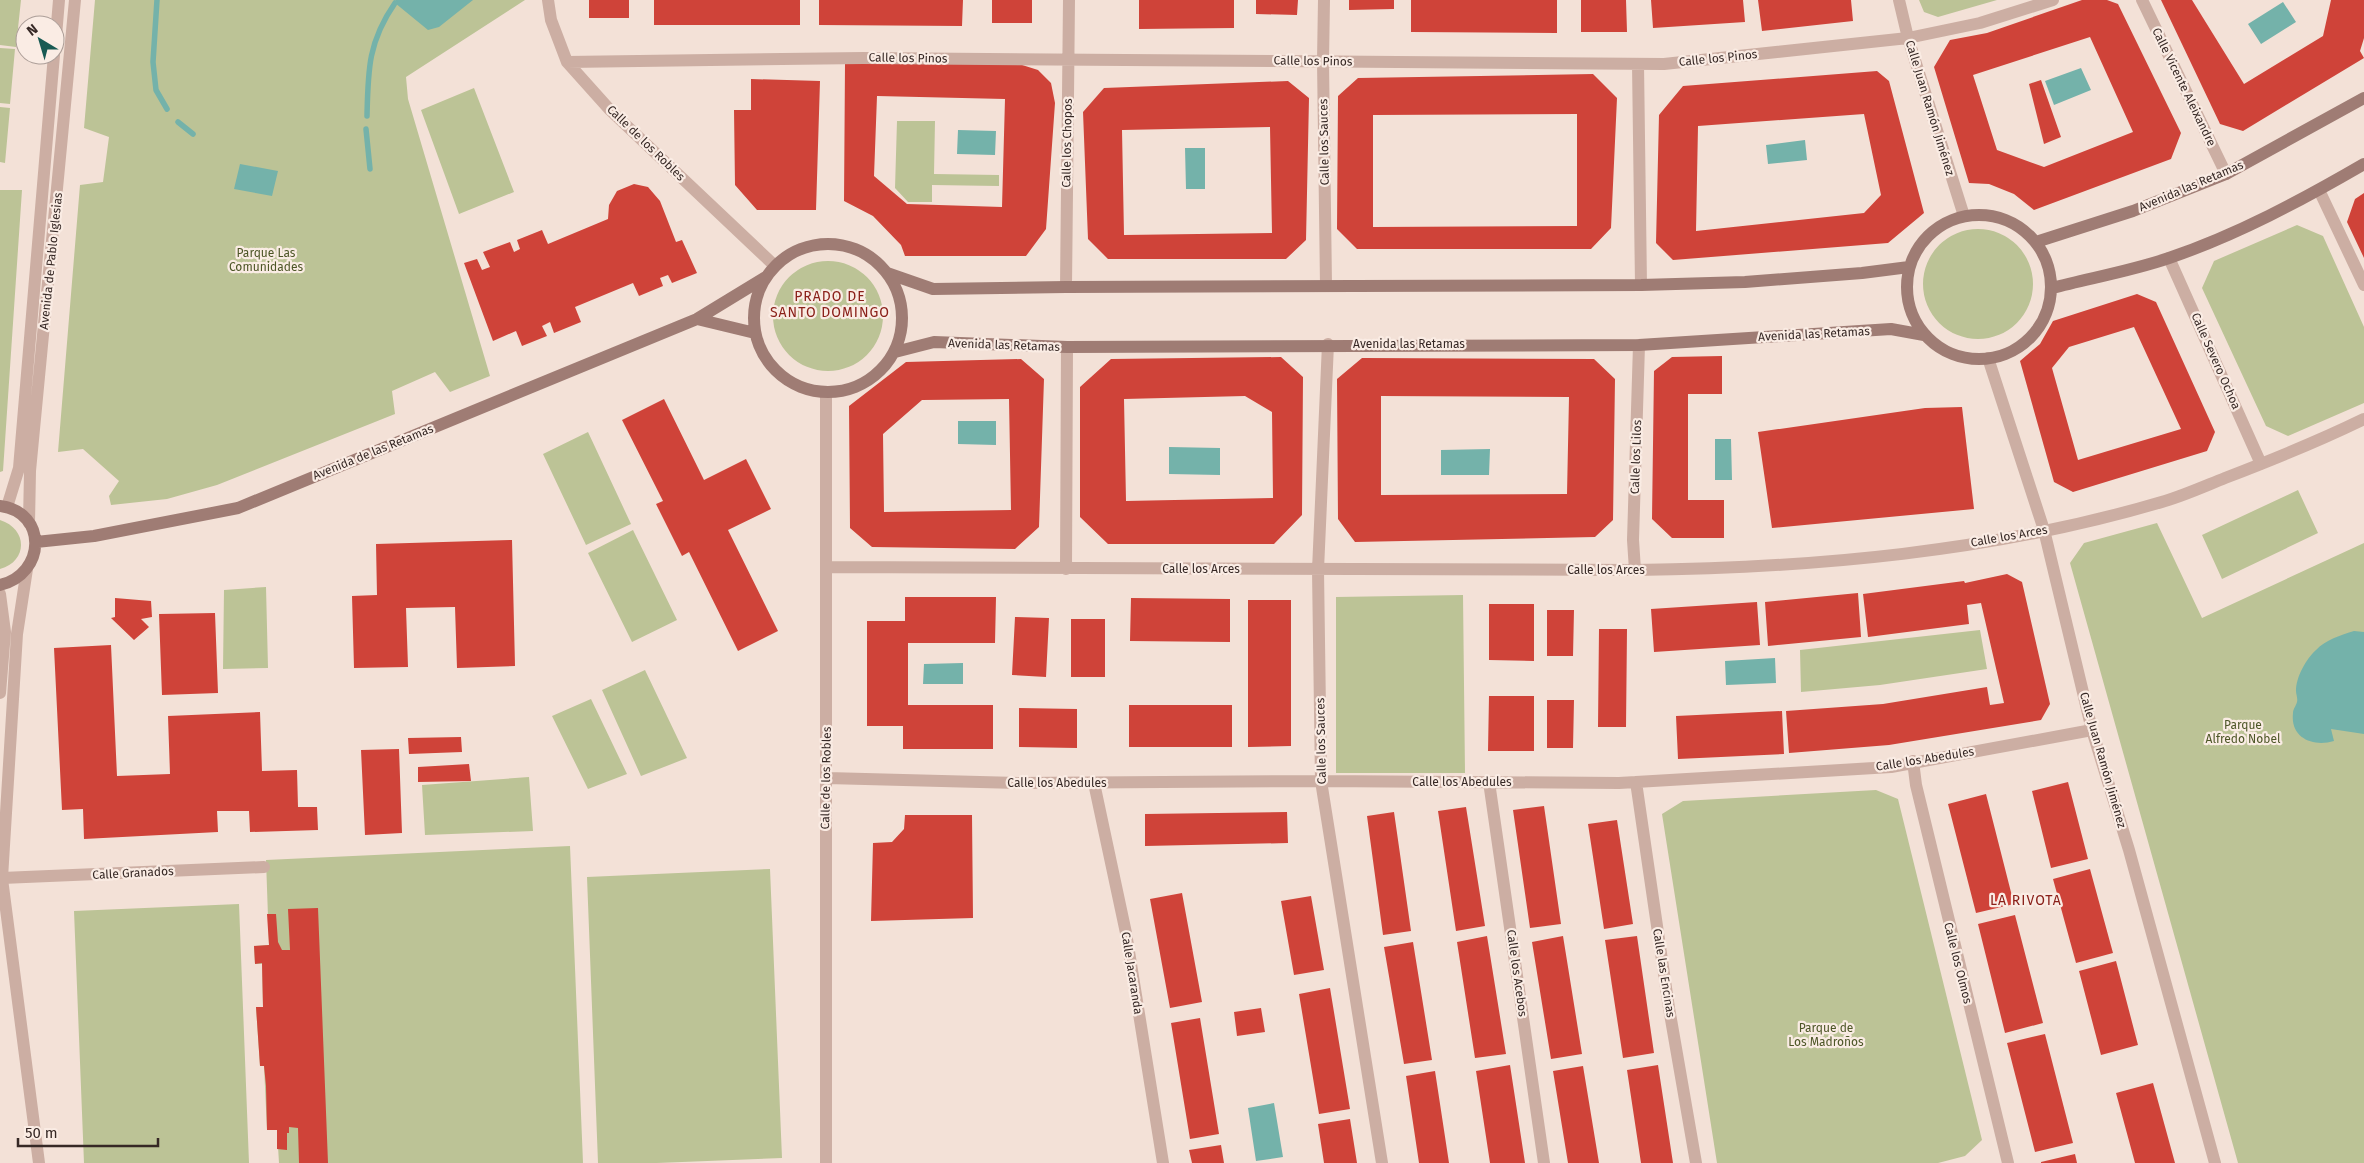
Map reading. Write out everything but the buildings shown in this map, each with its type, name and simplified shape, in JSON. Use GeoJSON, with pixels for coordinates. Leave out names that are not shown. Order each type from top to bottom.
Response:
{"type":"FeatureCollection","features":[{"type":"Feature","properties":{"kind":"street"},"geometry":{"type":"LineString","coordinates":[[58,15],[59,0]]}},
{"type":"Feature","properties":{"kind":"street","name":"Avenida de Pablo Iglesias"},"geometry":{"type":"LineString","coordinates":[[29,523],[30,470],[75,0]]}},
{"type":"Feature","properties":{"kind":"street","name":"Calle de los Robles"},"geometry":{"type":"LineString","coordinates":[[548,0],[551,20],[567,62],[610,110],[775,266]]}},
{"type":"Feature","properties":{"kind":"street","name":"Calle los Chopos"},"geometry":{"type":"LineString","coordinates":[[1066,287],[1069,0]]}},
{"type":"Feature","properties":{"kind":"street","name":"Calle los Sauces"},"geometry":{"type":"LineString","coordinates":[[1324,0],[1326,285]]}},
{"type":"Feature","properties":{"kind":"street","name":"Calle Juan Ramón Jiménez"},"geometry":{"type":"LineString","coordinates":[[1899,0],[1908,38],[1964,216]]}},
{"type":"Feature","properties":{"kind":"street","name":"Calle los Pinos"},"geometry":{"type":"LineString","coordinates":[[567,62],[863,58],[1664,64],[1908,38],[1980,23],[2053,0]]}},
{"type":"Feature","properties":{"kind":"street","name":"Calle Vicente Aleixandre"},"geometry":{"type":"LineString","coordinates":[[2142,0],[2226,174]]}},
{"type":"Feature","properties":{"kind":"street"},"geometry":{"type":"LineString","coordinates":[[1638,64],[1641,285]]}},
{"type":"Feature","properties":{"kind":"street","name":"Avenida de Pablo Iglesias"},"geometry":{"type":"LineString","coordinates":[[4,506],[19,468],[53,65]]}},
{"type":"Feature","properties":{"kind":"street","name":"Avenida las Retamas"},"geometry":{"type":"LineString","coordinates":[[2036,242],[2132,211],[2226,174],[2364,98]]}},
{"type":"Feature","properties":{"kind":"street"},"geometry":{"type":"LineString","coordinates":[[2052,288],[2169,258],[2250,224],[2319,190],[2364,164]]}},
{"type":"Feature","properties":{"kind":"street"},"geometry":{"type":"LineString","coordinates":[[2319,190],[2364,285]]}},
{"type":"Feature","properties":{"kind":"street"},"geometry":{"type":"LineString","coordinates":[[1984,214],[2004,218],[2022,228],[2036,242],[2045,256],[2052,288],[2048,311],[2036,331],[2019,347],[1978,360],[1958,357],[1940,348],[1924,335],[1912,314],[1906,291],[1909,267],[1917,249],[1929,234],[1945,222],[1964,216],[1984,214]]}},
{"type":"Feature","properties":{"kind":"street"},"geometry":{"type":"LineString","coordinates":[[836,244],[860,251],[879,264],[887,273],[897,291],[902,311],[901,332],[895,352],[883,369],[866,382],[847,390],[826,393],[802,388],[780,376],[764,356],[755,333],[753,314],[757,295],[766,277],[775,266],[792,253],[813,245],[836,244]]}},
{"type":"Feature","properties":{"kind":"street","name":"Calle Severo Ochoa"},"geometry":{"type":"LineString","coordinates":[[2169,258],[2261,464]]}},
{"type":"Feature","properties":{"kind":"street"},"geometry":{"type":"LineString","coordinates":[[887,273],[933,289],[1326,285],[1641,285],[1745,282],[1862,273],[1909,267]]}},
{"type":"Feature","properties":{"kind":"street","name":"Avenida de las Retamas"},"geometry":{"type":"LineString","coordinates":[[36,542],[94,536],[238,508],[698,319],[766,277]]}},
{"type":"Feature","properties":{"kind":"street"},"geometry":{"type":"LineString","coordinates":[[698,319],[755,333]]}},
{"type":"Feature","properties":{"kind":"street","name":"Avenida las Retamas"},"geometry":{"type":"LineString","coordinates":[[895,352],[934,342],[1067,347],[1328,344],[1639,344],[1891,329],[1924,335]]}},
{"type":"Feature","properties":{"kind":"street","name":"Calle los Sauces"},"geometry":{"type":"LineString","coordinates":[[1328,344],[1318,570],[1321,781],[1382,1163]]}},
{"type":"Feature","properties":{"kind":"street","name":"Calle los Lilos"},"geometry":{"type":"LineString","coordinates":[[1635,570],[1633,540],[1639,344]]}},
{"type":"Feature","properties":{"kind":"street"},"geometry":{"type":"LineString","coordinates":[[1066,569],[1067,347]]}},
{"type":"Feature","properties":{"kind":"street","name":"Calle Juan Ramón Jiménez"},"geometry":{"type":"LineString","coordinates":[[1988,358],[2044,530],[2092,730],[2129,850],[2215,1163]]}},
{"type":"Feature","properties":{"kind":"street","name":"Calle de los Robles"},"geometry":{"type":"LineString","coordinates":[[826,393],[828,778],[826,788],[826,1163]]}},
{"type":"Feature","properties":{"kind":"street","name":"Calle los Arces"},"geometry":{"type":"LineString","coordinates":[[826,567],[1635,570],[1839,562],[2010,538],[2167,500],[2261,464],[2364,419]]}},
{"type":"Feature","properties":{"kind":"street"},"geometry":{"type":"LineString","coordinates":[[2,878],[17,634],[28,569],[32,561],[36,542],[29,523],[23,516],[4,506]]}},
{"type":"Feature","properties":{"kind":"street"},"geometry":{"type":"LineString","coordinates":[[0,585],[19,577],[28,569]]}},
{"type":"Feature","properties":{"kind":"street"},"geometry":{"type":"LineString","coordinates":[[0,594],[5,632],[0,693]]}},
{"type":"Feature","properties":{"kind":"street","name":"Calle los Abedules"},"geometry":{"type":"LineString","coordinates":[[828,778],[1094,783],[1321,781],[1636,782],[1892,767],[1913,761],[2092,730]]}},
{"type":"Feature","properties":{"kind":"street","name":"Calle los Olmos"},"geometry":{"type":"LineString","coordinates":[[1913,761],[1916,785],[2008,1163]]}},
{"type":"Feature","properties":{"kind":"street","name":"Calle los Acebos"},"geometry":{"type":"LineString","coordinates":[[1489,782],[1544,1163]]}},
{"type":"Feature","properties":{"kind":"street","name":"Calle las Encinas"},"geometry":{"type":"LineString","coordinates":[[1636,782],[1669,1008],[1696,1163]]}},
{"type":"Feature","properties":{"kind":"street","name":"Calle Jacaranda"},"geometry":{"type":"LineString","coordinates":[[1094,783],[1126,933],[1163,1163]]}},
{"type":"Feature","properties":{"kind":"street"},"geometry":{"type":"LineString","coordinates":[[0,863],[39,1163]]}},
{"type":"Feature","properties":{"kind":"street","name":"Calle Granados"},"geometry":{"type":"LineString","coordinates":[[2,878],[264,867]]}},
{"type":"Feature","properties":{"kind":"green space"},"geometry":{"type":"Polygon","coordinates":[[[0,0],[21,0],[19,15],[15,15],[15,47],[0,45],[0,0]]]}},
{"type":"Feature","properties":{"kind":"green space","name":"Parque Las Comunidades"},"geometry":{"type":"Polygon","coordinates":[[[95,0],[525,0],[406,77],[408,99],[490,376],[450,392],[435,372],[392,391],[395,414],[217,485],[167,499],[111,505],[109,496],[119,481],[83,449],[58,452],[80,185],[103,182],[109,137],[84,128],[95,0]]]}},
{"type":"Feature","properties":{"kind":"green space"},"geometry":{"type":"Polygon","coordinates":[[[1919,0],[1997,0],[1938,17],[1924,12],[1919,0]]]}},
{"type":"Feature","properties":{"kind":"green space"},"geometry":{"type":"Polygon","coordinates":[[[0,48],[15,49],[10,104],[0,103],[0,48]]]}},
{"type":"Feature","properties":{"kind":"green space"},"geometry":{"type":"Polygon","coordinates":[[[474,88],[514,192],[459,214],[421,110],[474,88]]]}},
{"type":"Feature","properties":{"kind":"green space"},"geometry":{"type":"Polygon","coordinates":[[[0,107],[10,108],[5,163],[0,162],[0,107]]]}},
{"type":"Feature","properties":{"kind":"green space"},"geometry":{"type":"Polygon","coordinates":[[[897,121],[935,121],[934,174],[999,175],[999,186],[932,185],[932,202],[908,202],[895,188],[897,121]]]}},
{"type":"Feature","properties":{"kind":"green space"},"geometry":{"type":"Polygon","coordinates":[[[0,190],[22,190],[3,471],[0,472],[0,190]]]}},
{"type":"Feature","properties":{"kind":"green space"},"geometry":{"type":"Polygon","coordinates":[[[2297,225],[2323,236],[2364,327],[2364,403],[2288,436],[2266,426],[2202,288],[2214,261],[2297,225]]]}},
{"type":"Feature","properties":{"kind":"green space"},"geometry":{"type":"Polygon","coordinates":[[[1978,229],[1999,233],[2017,245],[2029,263],[2033,284],[2029,305],[2017,323],[1999,335],[1978,339],[1957,335],[1939,323],[1927,305],[1923,284],[1927,263],[1939,245],[1957,233],[1978,229]]]}},
{"type":"Feature","properties":{"kind":"green space"},"geometry":{"type":"Polygon","coordinates":[[[828,261],[849,265],[867,277],[879,295],[883,316],[879,337],[867,355],[849,367],[828,371],[807,367],[789,355],[777,337],[773,316],[777,295],[789,277],[807,265],[828,261]]]}},
{"type":"Feature","properties":{"kind":"green space"},"geometry":{"type":"Polygon","coordinates":[[[588,432],[631,524],[586,545],[543,454],[588,432]]]}},
{"type":"Feature","properties":{"kind":"green space"},"geometry":{"type":"Polygon","coordinates":[[[2298,490],[2318,533],[2222,579],[2202,535],[2298,490]]]}},
{"type":"Feature","properties":{"kind":"green space"},"geometry":{"type":"Polygon","coordinates":[[[0,520],[16,530],[20,537],[21,545],[16,559],[0,569],[0,520]]]}},
{"type":"Feature","properties":{"kind":"green space","name":"Parque Alfredo Nobel"},"geometry":{"type":"Polygon","coordinates":[[[2157,523],[2202,618],[2364,543],[2364,1163],[2238,1163],[2070,563],[2084,543],[2157,523]]]}},
{"type":"Feature","properties":{"kind":"green space"},"geometry":{"type":"Polygon","coordinates":[[[633,530],[677,620],[632,642],[588,553],[633,530]]]}},
{"type":"Feature","properties":{"kind":"green space"},"geometry":{"type":"Polygon","coordinates":[[[266,587],[268,668],[223,669],[224,590],[266,587]]]}},
{"type":"Feature","properties":{"kind":"green space"},"geometry":{"type":"Polygon","coordinates":[[[1463,595],[1465,773],[1336,773],[1336,597],[1463,595]]]}},
{"type":"Feature","properties":{"kind":"green space"},"geometry":{"type":"Polygon","coordinates":[[[1980,630],[1987,669],[1880,685],[1801,692],[1800,650],[1980,630]]]}},
{"type":"Feature","properties":{"kind":"green space"},"geometry":{"type":"Polygon","coordinates":[[[645,670],[687,758],[641,776],[602,690],[645,670]]]}},
{"type":"Feature","properties":{"kind":"green space"},"geometry":{"type":"Polygon","coordinates":[[[591,699],[627,774],[588,789],[552,716],[591,699]]]}},
{"type":"Feature","properties":{"kind":"green space"},"geometry":{"type":"Polygon","coordinates":[[[529,777],[533,831],[425,835],[422,785],[529,777]]]}},
{"type":"Feature","properties":{"kind":"green space","name":"Parque de Los Madroños"},"geometry":{"type":"Polygon","coordinates":[[[1876,790],[1898,799],[1982,1140],[1965,1156],[1938,1163],[1717,1163],[1662,814],[1683,801],[1876,790]]]}},
{"type":"Feature","properties":{"kind":"green space"},"geometry":{"type":"Polygon","coordinates":[[[570,846],[583,1163],[279,1163],[277,1130],[267,1130],[264,1066],[260,1066],[256,1007],[263,1007],[262,964],[255,964],[254,946],[269,945],[266,860],[570,846]]]}},
{"type":"Feature","properties":{"kind":"green space"},"geometry":{"type":"Polygon","coordinates":[[[770,869],[782,1158],[657,1163],[598,1163],[587,877],[770,869]]]}},
{"type":"Feature","properties":{"kind":"green space"},"geometry":{"type":"Polygon","coordinates":[[[239,904],[249,1163],[84,1163],[74,911],[239,904]]]}},
{"type":"Feature","properties":{"kind":"water"},"geometry":{"type":"Polygon","coordinates":[[[396,0],[473,0],[439,27],[428,30],[395,3],[396,0]]]}},
{"type":"Feature","properties":{"kind":"water"},"geometry":{"type":"Polygon","coordinates":[[[2283,2],[2296,22],[2261,44],[2248,24],[2283,2]]]}},
{"type":"Feature","properties":{"kind":"water"},"geometry":{"type":"Polygon","coordinates":[[[2081,68],[2091,90],[2054,105],[2045,81],[2081,68]]]}},
{"type":"Feature","properties":{"kind":"water"},"geometry":{"type":"Polygon","coordinates":[[[958,130],[996,131],[995,155],[957,154],[958,130]]]}},
{"type":"Feature","properties":{"kind":"water"},"geometry":{"type":"Polygon","coordinates":[[[1805,140],[1807,160],[1768,164],[1766,145],[1805,140]]]}},
{"type":"Feature","properties":{"kind":"water"},"geometry":{"type":"Polygon","coordinates":[[[1185,148],[1205,148],[1205,189],[1186,189],[1185,148]]]}},
{"type":"Feature","properties":{"kind":"water"},"geometry":{"type":"Polygon","coordinates":[[[240,164],[278,171],[272,196],[234,189],[240,164]]]}},
{"type":"Feature","properties":{"kind":"water"},"geometry":{"type":"Polygon","coordinates":[[[958,421],[996,421],[996,445],[958,444],[958,421]]]}},
{"type":"Feature","properties":{"kind":"water"},"geometry":{"type":"Polygon","coordinates":[[[1715,439],[1731,439],[1732,480],[1715,480],[1715,439]]]}},
{"type":"Feature","properties":{"kind":"water"},"geometry":{"type":"Polygon","coordinates":[[[1169,447],[1220,448],[1220,475],[1169,474],[1169,447]]]}},
{"type":"Feature","properties":{"kind":"water"},"geometry":{"type":"Polygon","coordinates":[[[1490,449],[1489,475],[1441,475],[1441,450],[1490,449]]]}},
{"type":"Feature","properties":{"kind":"water"},"geometry":{"type":"Polygon","coordinates":[[[2354,631],[2364,632],[2364,734],[2331,729],[2334,741],[2326,743],[2311,742],[2299,735],[2293,722],[2293,712],[2297,701],[2296,686],[2300,674],[2309,658],[2320,646],[2334,638],[2354,631]]]}},
{"type":"Feature","properties":{"kind":"water"},"geometry":{"type":"Polygon","coordinates":[[[1775,658],[1776,683],[1726,685],[1725,661],[1775,658]]]}},
{"type":"Feature","properties":{"kind":"water"},"geometry":{"type":"Polygon","coordinates":[[[963,663],[963,684],[923,684],[924,664],[963,663]]]}},
{"type":"Feature","properties":{"kind":"water"},"geometry":{"type":"Polygon","coordinates":[[[1274,1103],[1283,1157],[1256,1161],[1248,1108],[1274,1103]]]}},
{"type":"Feature","properties":{"kind":"waterway"},"geometry":{"type":"LineString","coordinates":[[157,0],[153,62],[156,90],[167,109]]}},
{"type":"Feature","properties":{"kind":"waterway"},"geometry":{"type":"LineString","coordinates":[[367,116],[371,57],[379,31],[395,3]]}},
{"type":"Feature","properties":{"kind":"waterway"},"geometry":{"type":"LineString","coordinates":[[178,122],[193,134]]}},
{"type":"Feature","properties":{"kind":"waterway"},"geometry":{"type":"LineString","coordinates":[[366,129],[370,169]]}},
{"type":"Feature","properties":{"kind":"district","name":"PRADO DE SANTO DOMINGO"},"geometry":{"type":"Point","coordinates":[830,304]}},
{"type":"Feature","properties":{"kind":"district","name":"LA RIVOTA"},"geometry":{"type":"Point","coordinates":[2026,900]}}]}
